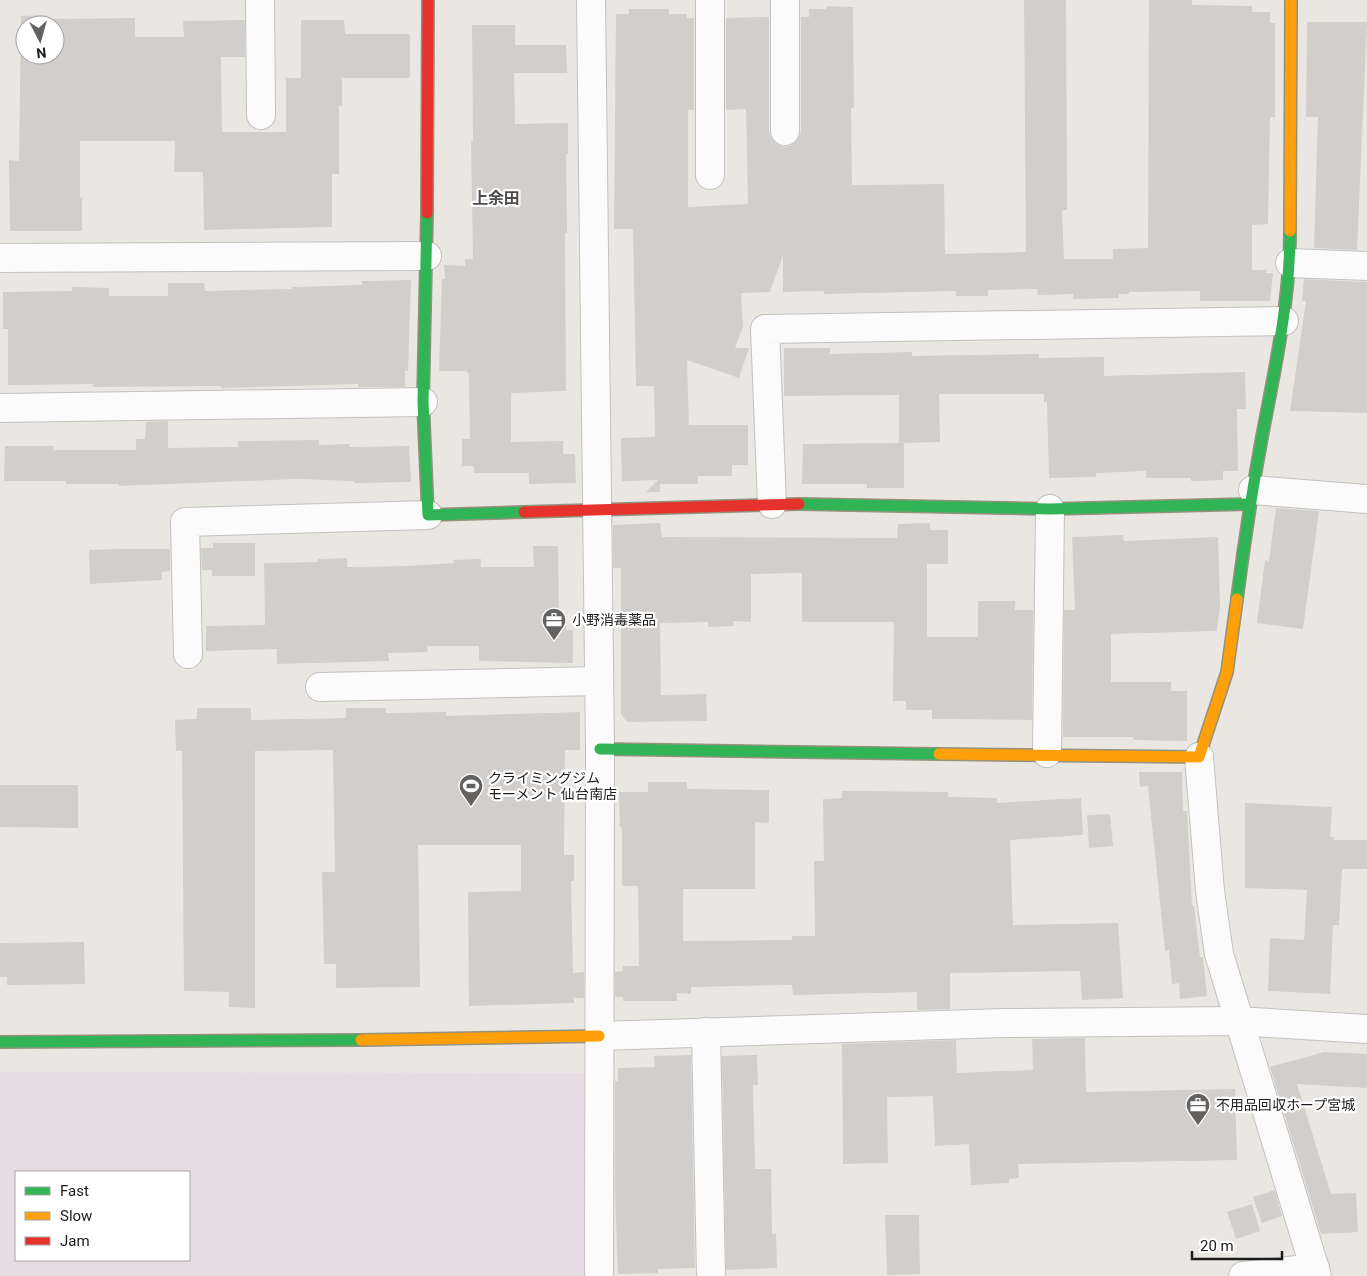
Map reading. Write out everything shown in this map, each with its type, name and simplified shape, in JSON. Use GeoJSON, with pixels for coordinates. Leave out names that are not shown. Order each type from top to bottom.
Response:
{"type":"FeatureCollection","features":[{"type":"Feature","properties":{"kind":"street"},"geometry":{"type":"LineString","coordinates":[[260,0],[261,115]]}},
{"type":"Feature","properties":{"kind":"street"},"geometry":{"type":"LineString","coordinates":[[428,0],[427,256],[423,402],[428,515]]}},
{"type":"Feature","properties":{"kind":"street"},"geometry":{"type":"LineString","coordinates":[[591,0],[600,749],[599,1276]]}},
{"type":"Feature","properties":{"kind":"street"},"geometry":{"type":"LineString","coordinates":[[710,0],[710,175]]}},
{"type":"Feature","properties":{"kind":"street"},"geometry":{"type":"LineString","coordinates":[[785,0],[785,130]]}},
{"type":"Feature","properties":{"kind":"street"},"geometry":{"type":"LineString","coordinates":[[1243,1276],[1316,1272],[1238,1022],[1219,954],[1210,891],[1199,757],[1227,672],[1252,497],[1284,321],[1290,263],[1291,0]]}},
{"type":"Feature","properties":{"kind":"street"},"geometry":{"type":"LineString","coordinates":[[0,258],[427,256]]}},
{"type":"Feature","properties":{"kind":"street"},"geometry":{"type":"LineString","coordinates":[[1290,263],[1367,266]]}},
{"type":"Feature","properties":{"kind":"street"},"geometry":{"type":"LineString","coordinates":[[772,504],[765,329],[1284,321]]}},
{"type":"Feature","properties":{"kind":"street"},"geometry":{"type":"LineString","coordinates":[[0,408],[423,402]]}},
{"type":"Feature","properties":{"kind":"street"},"geometry":{"type":"LineString","coordinates":[[188,654],[185,522],[772,504],[1050,509],[1252,497],[1367,499]]}},
{"type":"Feature","properties":{"kind":"street"},"geometry":{"type":"LineString","coordinates":[[1047,753],[1050,509]]}},
{"type":"Feature","properties":{"kind":"street"},"geometry":{"type":"LineString","coordinates":[[320,687],[598,681]]}},
{"type":"Feature","properties":{"kind":"street"},"geometry":{"type":"LineString","coordinates":[[600,749],[1047,753],[1199,757]]}},
{"type":"Feature","properties":{"kind":"street"},"geometry":{"type":"LineString","coordinates":[[0,1042],[495,1040],[1004,1023],[1238,1022],[1367,1029]]}},
{"type":"Feature","properties":{"kind":"street"},"geometry":{"type":"LineString","coordinates":[[706,1032],[711,1276]]}},
{"type":"Feature","properties":{"kind":"shaded area"},"geometry":{"type":"Polygon","coordinates":[[[0,1072],[584,1073],[586,1276],[0,1276],[0,1072]]]}},
{"type":"Feature","properties":{"kind":"building"},"geometry":{"type":"Polygon","coordinates":[[[1024,0],[1066,0],[1067,210],[1062,210],[1064,259],[1113,259],[1113,249],[1148,248],[1149,0],[1192,0],[1192,5],[1252,6],[1252,12],[1270,12],[1270,23],[1275,23],[1275,117],[1270,117],[1268,224],[1252,225],[1252,270],[1266,270],[1266,273],[1273,273],[1270,301],[1200,301],[1200,291],[1129,292],[1129,294],[1119,294],[1119,298],[1073,299],[1073,294],[1038,295],[1037,289],[988,290],[988,296],[956,296],[956,291],[824,294],[824,291],[783,292],[783,255],[770,292],[741,293],[743,327],[735,348],[749,348],[739,378],[687,360],[689,425],[748,425],[748,465],[732,465],[732,476],[698,476],[698,484],[660,484],[660,492],[646,492],[658,480],[622,481],[621,438],[655,437],[654,386],[636,386],[633,229],[614,229],[616,14],[629,14],[629,9],[669,9],[669,14],[687,14],[687,18],[694,18],[694,110],[688,110],[688,207],[748,204],[746,109],[726,110],[726,18],[769,17],[769,131],[771,138],[777,144],[785,147],[792,145],[798,139],[801,131],[801,17],[809,17],[809,9],[826,9],[826,6],[853,7],[854,108],[851,108],[852,185],[944,184],[945,254],[1026,252],[1024,0]]]}},
{"type":"Feature","properties":{"kind":"building"},"geometry":{"type":"Polygon","coordinates":[[[135,18],[135,37],[184,37],[183,21],[245,20],[245,57],[221,57],[222,132],[286,132],[286,78],[301,78],[301,20],[344,20],[345,34],[410,34],[410,78],[342,78],[342,106],[339,106],[339,174],[332,174],[332,227],[204,230],[203,172],[174,172],[175,141],[80,141],[82,231],[10,231],[9,160],[19,161],[20,65],[65,65],[65,19],[135,18]]]}},
{"type":"Feature","properties":{"kind":"building"},"geometry":{"type":"Polygon","coordinates":[[[1307,22],[1367,22],[1357,250],[1314,248],[1318,117],[1306,117],[1307,22]]]}},
{"type":"Feature","properties":{"kind":"building"},"geometry":{"type":"Polygon","coordinates":[[[472,25],[515,25],[515,45],[566,45],[567,73],[514,73],[515,124],[568,123],[568,154],[566,154],[567,233],[565,233],[566,391],[511,393],[511,442],[563,441],[563,454],[575,454],[576,483],[529,484],[529,473],[474,473],[474,466],[462,466],[462,439],[470,439],[469,374],[466,371],[439,371],[442,279],[445,279],[444,265],[465,266],[465,259],[473,259],[472,25]]]}},
{"type":"Feature","properties":{"kind":"building"},"geometry":{"type":"Polygon","coordinates":[[[1304,279],[1367,282],[1367,413],[1290,411],[1306,301],[1302,301],[1304,279]]]}},
{"type":"Feature","properties":{"kind":"building"},"geometry":{"type":"Polygon","coordinates":[[[411,280],[408,371],[405,371],[405,387],[358,387],[358,384],[221,388],[221,386],[93,387],[93,384],[8,385],[8,329],[3,329],[3,292],[72,291],[72,287],[109,288],[109,296],[168,296],[168,283],[204,283],[205,291],[292,289],[292,287],[362,285],[362,281],[411,280]]]}},
{"type":"Feature","properties":{"kind":"building"},"geometry":{"type":"Polygon","coordinates":[[[784,348],[830,348],[830,354],[912,352],[912,356],[1039,354],[1039,358],[1104,357],[1104,376],[1245,372],[1246,409],[1237,409],[1238,471],[1223,471],[1223,480],[1191,481],[1191,478],[1146,478],[1146,471],[1096,473],[1096,477],[1049,478],[1047,402],[1044,402],[1044,394],[939,394],[940,442],[899,443],[899,395],[784,396],[784,348]]]}},
{"type":"Feature","properties":{"kind":"building"},"geometry":{"type":"Polygon","coordinates":[[[168,421],[168,448],[238,447],[238,441],[319,440],[319,445],[349,444],[349,447],[409,446],[411,482],[354,483],[354,481],[296,479],[119,486],[119,484],[66,484],[66,481],[4,481],[5,446],[54,446],[54,450],[136,450],[136,439],[145,439],[146,422],[168,421]]]}},
{"type":"Feature","properties":{"kind":"building"},"geometry":{"type":"Polygon","coordinates":[[[904,443],[904,488],[867,488],[867,484],[802,484],[803,444],[904,443]]]}},
{"type":"Feature","properties":{"kind":"building"},"geometry":{"type":"Polygon","coordinates":[[[1276,508],[1319,511],[1303,629],[1257,623],[1265,560],[1269,561],[1276,508]]]}},
{"type":"Feature","properties":{"kind":"building"},"geometry":{"type":"Polygon","coordinates":[[[660,523],[662,537],[897,538],[898,524],[930,523],[930,530],[948,530],[948,564],[927,564],[927,637],[978,637],[978,601],[1015,601],[1015,610],[1033,610],[1032,720],[932,719],[932,710],[906,710],[906,701],[893,701],[894,622],[802,622],[802,573],[751,574],[751,622],[733,621],[734,626],[708,627],[708,622],[660,623],[661,695],[706,694],[707,721],[627,722],[621,714],[621,568],[613,568],[613,525],[660,523]]]}},
{"type":"Feature","properties":{"kind":"building"},"geometry":{"type":"Polygon","coordinates":[[[1123,535],[1124,541],[1218,537],[1220,605],[1217,631],[1111,634],[1111,682],[1171,682],[1171,691],[1187,691],[1187,741],[1133,740],[1133,737],[1063,737],[1064,610],[1075,610],[1072,537],[1123,535]]]}},
{"type":"Feature","properties":{"kind":"building"},"geometry":{"type":"Polygon","coordinates":[[[213,543],[255,543],[255,576],[212,576],[212,570],[202,570],[201,548],[213,548],[213,543]]]}},
{"type":"Feature","properties":{"kind":"building"},"geometry":{"type":"Polygon","coordinates":[[[533,546],[558,546],[559,625],[566,625],[566,630],[573,630],[573,663],[479,661],[479,646],[427,646],[428,652],[388,653],[389,661],[277,664],[277,649],[206,651],[206,626],[265,625],[264,563],[318,562],[318,559],[347,558],[347,567],[409,566],[454,563],[453,560],[481,559],[481,567],[534,567],[533,546]]]}},
{"type":"Feature","properties":{"kind":"building"},"geometry":{"type":"Polygon","coordinates":[[[170,549],[170,571],[162,572],[162,580],[90,584],[89,550],[170,549]]]}},
{"type":"Feature","properties":{"kind":"building"},"geometry":{"type":"Polygon","coordinates":[[[197,708],[251,708],[251,720],[346,718],[346,708],[386,708],[386,713],[446,712],[446,716],[580,712],[580,750],[565,750],[564,855],[574,855],[574,881],[571,881],[573,973],[584,972],[584,998],[574,998],[574,1003],[469,1006],[468,892],[521,891],[521,845],[418,845],[420,987],[336,988],[336,964],[324,964],[322,872],[335,872],[333,750],[255,751],[255,1008],[229,1007],[229,992],[184,991],[182,751],[176,751],[175,720],[197,719],[197,708]]]}},
{"type":"Feature","properties":{"kind":"building"},"geometry":{"type":"Polygon","coordinates":[[[1139,772],[1182,772],[1183,811],[1187,811],[1192,906],[1194,906],[1200,957],[1203,957],[1207,996],[1180,999],[1179,983],[1172,984],[1169,950],[1165,951],[1148,786],[1140,787],[1139,772]]]}},
{"type":"Feature","properties":{"kind":"building"},"geometry":{"type":"Polygon","coordinates":[[[648,782],[687,782],[687,789],[769,790],[769,823],[755,822],[755,889],[683,889],[683,941],[792,940],[792,936],[815,936],[814,861],[824,861],[823,799],[842,798],[842,791],[948,792],[948,797],[997,798],[997,803],[1081,798],[1083,835],[1010,840],[1013,925],[1118,923],[1123,998],[1082,1000],[1080,971],[950,973],[950,1009],[917,1010],[917,992],[793,995],[792,985],[691,987],[691,994],[677,993],[677,1001],[623,1001],[623,997],[615,997],[615,972],[623,971],[623,966],[639,966],[638,886],[622,886],[622,827],[620,827],[619,792],[648,792],[648,782]]]}},
{"type":"Feature","properties":{"kind":"building"},"geometry":{"type":"Polygon","coordinates":[[[0,785],[78,785],[78,828],[0,827],[0,785]]]}},
{"type":"Feature","properties":{"kind":"building"},"geometry":{"type":"Polygon","coordinates":[[[1245,803],[1332,807],[1330,837],[1334,837],[1334,840],[1367,840],[1367,869],[1342,869],[1339,925],[1333,925],[1330,994],[1268,991],[1270,938],[1304,940],[1307,890],[1245,888],[1245,803]]]}},
{"type":"Feature","properties":{"kind":"building"},"geometry":{"type":"Polygon","coordinates":[[[1110,814],[1113,846],[1089,848],[1087,815],[1110,814]]]}},
{"type":"Feature","properties":{"kind":"building"},"geometry":{"type":"Polygon","coordinates":[[[84,942],[85,984],[7,985],[7,977],[0,977],[0,943],[84,942]]]}},
{"type":"Feature","properties":{"kind":"building"},"geometry":{"type":"Polygon","coordinates":[[[1085,1038],[1086,1092],[1235,1089],[1237,1160],[1018,1164],[1019,1178],[1009,1179],[1009,1183],[971,1185],[969,1144],[935,1146],[933,1096],[887,1097],[888,1163],[843,1164],[842,1044],[956,1040],[957,1073],[1033,1070],[1032,1039],[1085,1038]]]}},
{"type":"Feature","properties":{"kind":"building"},"geometry":{"type":"Polygon","coordinates":[[[1324,1052],[1367,1054],[1367,1088],[1297,1084],[1331,1194],[1356,1193],[1358,1232],[1321,1234],[1270,1067],[1324,1052]]]}},
{"type":"Feature","properties":{"kind":"building"},"geometry":{"type":"Polygon","coordinates":[[[691,1055],[695,1268],[658,1269],[658,1273],[618,1274],[615,1196],[615,1081],[618,1081],[618,1068],[655,1067],[654,1056],[691,1055]]]}},
{"type":"Feature","properties":{"kind":"building"},"geometry":{"type":"Polygon","coordinates":[[[757,1055],[758,1085],[753,1085],[755,1169],[771,1169],[772,1234],[776,1233],[777,1268],[726,1270],[722,1056],[757,1055]]]}},
{"type":"Feature","properties":{"kind":"building"},"geometry":{"type":"Polygon","coordinates":[[[1275,1190],[1282,1216],[1262,1223],[1253,1197],[1275,1190]]]}},
{"type":"Feature","properties":{"kind":"building"},"geometry":{"type":"Polygon","coordinates":[[[1252,1204],[1260,1231],[1236,1239],[1227,1212],[1252,1204]]]}},
{"type":"Feature","properties":{"kind":"building"},"geometry":{"type":"Polygon","coordinates":[[[885,1215],[919,1215],[920,1274],[887,1275],[885,1215]]]}},
{"type":"Feature","properties":{"kind":"traffic: fast"},"geometry":{"type":"LineString","coordinates":[[427,213],[423,402],[428,515],[524,512]]}},
{"type":"Feature","properties":{"kind":"traffic: fast"},"geometry":{"type":"LineString","coordinates":[[1237,599],[1245,538],[1285,309],[1290,231]]}},
{"type":"Feature","properties":{"kind":"traffic: fast"},"geometry":{"type":"LineString","coordinates":[[799,504],[1050,509],[1250,504]]}},
{"type":"Feature","properties":{"kind":"traffic: fast"},"geometry":{"type":"LineString","coordinates":[[600,749],[939,754]]}},
{"type":"Feature","properties":{"kind":"traffic: fast"},"geometry":{"type":"LineString","coordinates":[[0,1042],[361,1040]]}},
{"type":"Feature","properties":{"kind":"traffic: slow"},"geometry":{"type":"LineString","coordinates":[[1290,231],[1291,0]]}},
{"type":"Feature","properties":{"kind":"traffic: slow"},"geometry":{"type":"LineString","coordinates":[[939,754],[1199,757],[1227,672],[1237,599]]}},
{"type":"Feature","properties":{"kind":"traffic: slow"},"geometry":{"type":"LineString","coordinates":[[361,1040],[599,1036]]}},
{"type":"Feature","properties":{"kind":"traffic: jam"},"geometry":{"type":"LineString","coordinates":[[427,213],[428,0]]}},
{"type":"Feature","properties":{"kind":"traffic: jam"},"geometry":{"type":"LineString","coordinates":[[524,512],[799,504]]}},
{"type":"Feature","properties":{"kind":"place","name":"小野消毒薬品"},"geometry":{"type":"Point","coordinates":[554,641]}},
{"type":"Feature","properties":{"kind":"place","name":"クライミングジム モーメント 仙台南店"},"geometry":{"type":"Point","coordinates":[471,807]}},
{"type":"Feature","properties":{"kind":"place","name":"不用品回収ホープ宮城"},"geometry":{"type":"Point","coordinates":[1198,1126]}},
{"type":"Feature","properties":{"kind":"district","name":"上余田"},"geometry":{"type":"Point","coordinates":[496,198]}}]}
